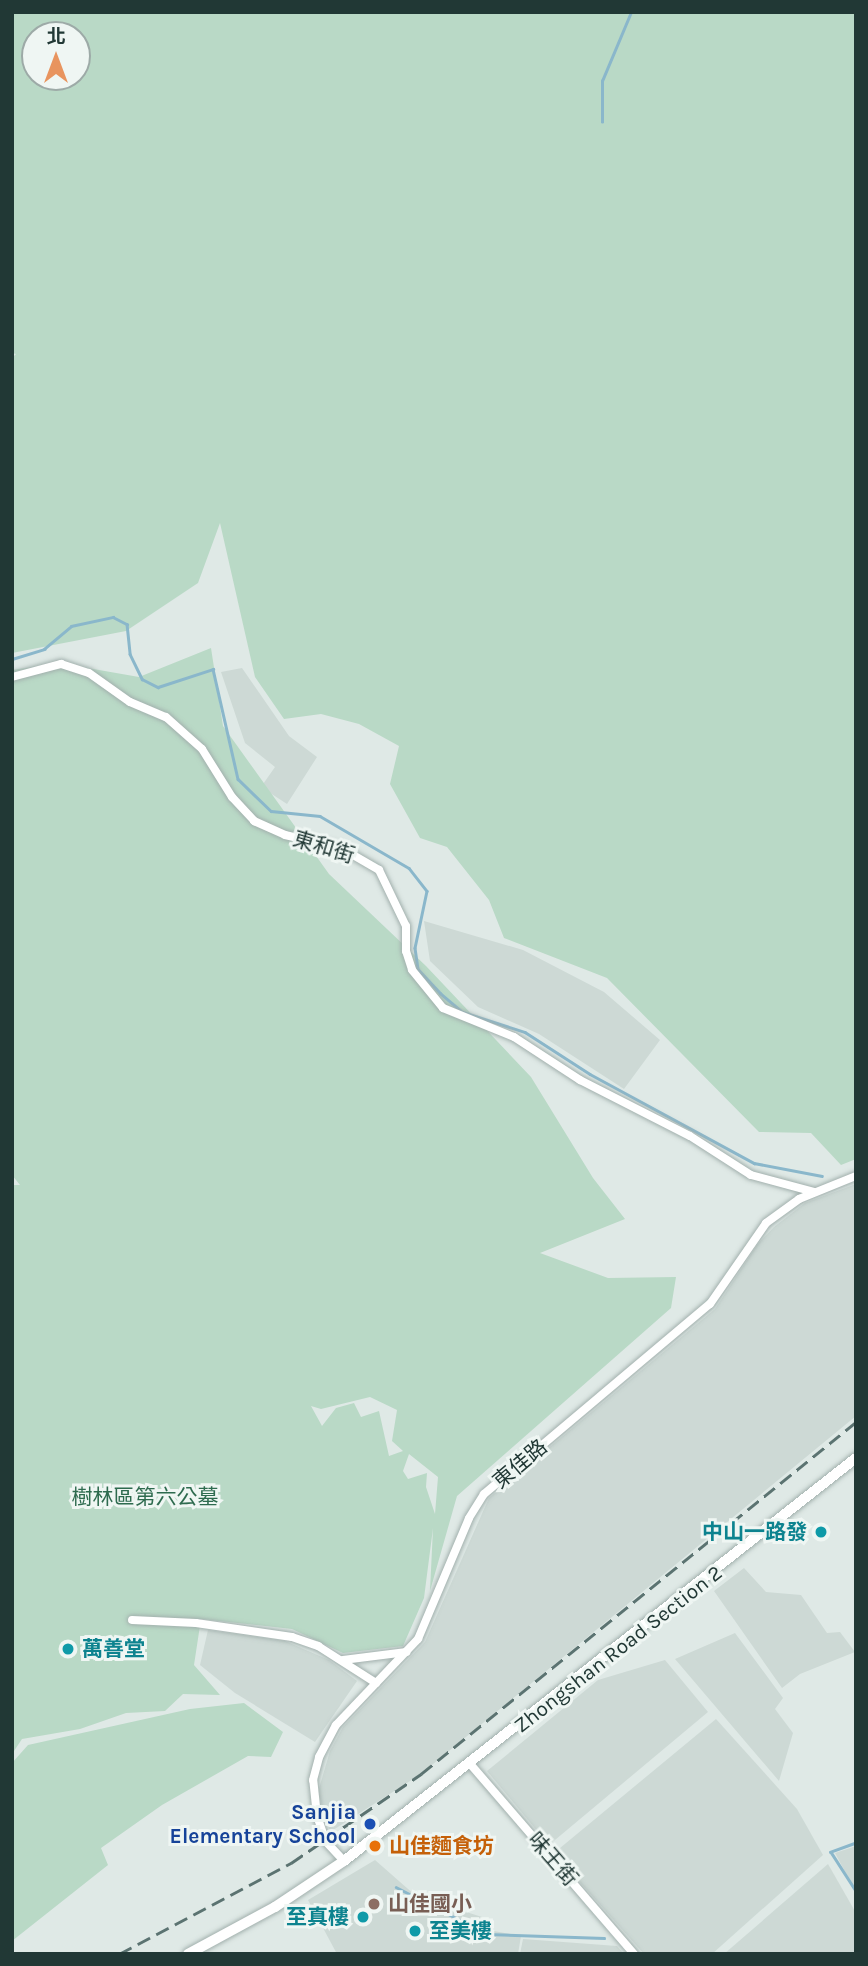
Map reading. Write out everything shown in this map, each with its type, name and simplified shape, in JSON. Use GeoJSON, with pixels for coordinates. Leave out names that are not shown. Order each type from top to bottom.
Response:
{"type":"FeatureCollection","features":[{"type":"Feature","properties":{"kind":"main road","name":"Zhongshan Road Section 2"},"geometry":{"type":"LineString","coordinates":[[188,1954],[275,1907],[344,1861],[471,1765],[856,1458]]}},
{"type":"Feature","properties":{"kind":"street","name":"東和街"},"geometry":{"type":"LineString","coordinates":[[12,677],[61,664],[89,673],[130,702],[166,717],[202,749],[233,797],[254,821],[285,835],[341,848],[380,870],[406,926],[405,951],[412,970],[443,1008],[514,1037],[580,1080],[690,1136],[751,1175],[814,1192]]}},
{"type":"Feature","properties":{"kind":"street","name":"東佳路"},"geometry":{"type":"LineString","coordinates":[[344,1861],[326,1842],[317,1816],[313,1780],[320,1757],[336,1725],[418,1639],[469,1518],[484,1494],[710,1304],[766,1223],[814,1192],[856,1176]]}},
{"type":"Feature","properties":{"kind":"street"},"geometry":{"type":"LineString","coordinates":[[132,1620],[196,1623],[292,1637],[343,1660],[376,1683]]}},
{"type":"Feature","properties":{"kind":"street"},"geometry":{"type":"LineString","coordinates":[[343,1660],[407,1653]]}},
{"type":"Feature","properties":{"kind":"street","name":"味王街"},"geometry":{"type":"LineString","coordinates":[[471,1765],[634,1954]]}},
{"type":"Feature","properties":{"kind":"shaded area"},"geometry":{"type":"Polygon","coordinates":[[[242,668],[289,736],[317,757],[287,804],[261,787],[275,767],[245,743],[221,672],[242,668]]]}},
{"type":"Feature","properties":{"kind":"shaded area"},"geometry":{"type":"Polygon","coordinates":[[[424,921],[523,950],[604,992],[660,1040],[624,1089],[539,1034],[478,1007],[430,961],[424,921]]]}},
{"type":"Feature","properties":{"kind":"shaded area"},"geometry":{"type":"Polygon","coordinates":[[[856,1184],[856,1416],[421,1774],[330,1832],[318,1792],[330,1751],[343,1727],[425,1642],[489,1498],[715,1309],[757,1245],[774,1227],[805,1203],[856,1184]]]}},
{"type":"Feature","properties":{"kind":"shaded area"},"geometry":{"type":"Polygon","coordinates":[[[744,1568],[766,1592],[801,1595],[827,1633],[840,1632],[855,1652],[800,1674],[782,1688],[714,1591],[744,1568]]]}},
{"type":"Feature","properties":{"kind":"shaded area"},"geometry":{"type":"Polygon","coordinates":[[[208,1630],[285,1641],[329,1660],[357,1681],[315,1742],[235,1693],[200,1665],[208,1630]]]}},
{"type":"Feature","properties":{"kind":"shaded area"},"geometry":{"type":"Polygon","coordinates":[[[735,1633],[783,1698],[775,1709],[793,1733],[779,1781],[675,1659],[735,1633]]]}},
{"type":"Feature","properties":{"kind":"shaded area"},"geometry":{"type":"Polygon","coordinates":[[[665,1660],[708,1712],[549,1845],[487,1771],[598,1680],[665,1660]]]}},
{"type":"Feature","properties":{"kind":"shaded area"},"geometry":{"type":"Polygon","coordinates":[[[716,1719],[797,1809],[823,1855],[712,1954],[644,1954],[554,1853],[716,1719]]]}},
{"type":"Feature","properties":{"kind":"shaded area"},"geometry":{"type":"Polygon","coordinates":[[[856,1846],[856,1892],[835,1853],[856,1846]]]}},
{"type":"Feature","properties":{"kind":"shaded area","name":"山佳國小"},"geometry":{"type":"Polygon","coordinates":[[[375,1860],[416,1896],[482,1917],[483,1929],[521,1936],[518,1954],[337,1954],[308,1900],[375,1860]]]}},
{"type":"Feature","properties":{"kind":"shaded area"},"geometry":{"type":"Polygon","coordinates":[[[828,1864],[856,1913],[856,1954],[724,1954],[828,1864]]]}},
{"type":"Feature","properties":{"kind":"shaded area"},"geometry":{"type":"Polygon","coordinates":[[[523,1939],[617,1946],[624,1954],[520,1954],[523,1939]]]}},
{"type":"Feature","properties":{"kind":"green space"},"geometry":{"type":"Polygon","coordinates":[[[12,12],[856,12],[856,1159],[841,1165],[811,1133],[759,1132],[607,978],[504,938],[489,900],[447,847],[420,838],[390,784],[399,746],[359,724],[321,714],[284,719],[255,677],[220,523],[198,583],[126,631],[12,653],[12,358],[16,354],[12,353],[12,12]]]}},
{"type":"Feature","properties":{"kind":"green space","name":"樹林區第六公墓"},"geometry":{"type":"Polygon","coordinates":[[[211,648],[223,726],[329,874],[426,966],[531,1077],[593,1178],[625,1219],[540,1253],[608,1278],[676,1277],[671,1308],[457,1496],[430,1591],[433,1528],[424,1598],[403,1646],[343,1653],[292,1629],[201,1619],[194,1665],[220,1695],[183,1694],[165,1711],[126,1713],[80,1729],[22,1739],[12,1754],[12,1185],[20,1185],[12,1175],[12,670],[59,663],[139,677],[211,648]],[[370,1397],[321,1409],[311,1406],[322,1426],[336,1408],[354,1403],[361,1417],[379,1411],[389,1456],[403,1451],[392,1441],[397,1410],[370,1397]],[[409,1454],[403,1471],[408,1479],[427,1473],[426,1487],[435,1514],[438,1477],[409,1454]]]}},
{"type":"Feature","properties":{"kind":"green space"},"geometry":{"type":"Polygon","coordinates":[[[244,1703],[283,1732],[271,1757],[248,1756],[162,1805],[101,1848],[108,1865],[12,1941],[12,1763],[28,1745],[190,1709],[244,1703]]]}},
{"type":"Feature","properties":{"kind":"waterway"},"geometry":{"type":"LineString","coordinates":[[602,122],[602,81],[631,12]]}},
{"type":"Feature","properties":{"kind":"waterway"},"geometry":{"type":"LineString","coordinates":[[12,659],[44,649],[71,626],[113,617],[127,624],[130,654],[142,679],[158,687],[213,669],[238,779],[271,811],[320,816],[409,868],[427,891],[415,948],[418,969],[440,993],[463,1012],[525,1032],[590,1074],[754,1163],[822,1176]]}},
{"type":"Feature","properties":{"kind":"waterway"},"geometry":{"type":"LineString","coordinates":[[856,1843],[831,1852],[856,1891]]}},
{"type":"Feature","properties":{"kind":"waterway"},"geometry":{"type":"LineString","coordinates":[[396,1887],[487,1934],[604,1938]]}},
{"type":"Feature","properties":{"kind":"railway"},"geometry":{"type":"LineString","coordinates":[[119,1954],[291,1863],[421,1774],[856,1422]]}},
{"type":"Feature","properties":{"kind":"place","name":"中山一路發"},"geometry":{"type":"Point","coordinates":[821,1532]}},
{"type":"Feature","properties":{"kind":"place","name":"萬善堂"},"geometry":{"type":"Point","coordinates":[68,1649]}},
{"type":"Feature","properties":{"kind":"place","name":"Sanjia Elementary School"},"geometry":{"type":"Point","coordinates":[370,1824]}},
{"type":"Feature","properties":{"kind":"place","name":"山佳麵食坊"},"geometry":{"type":"Point","coordinates":[375,1846]}},
{"type":"Feature","properties":{"kind":"place","name":"山佳國小"},"geometry":{"type":"Point","coordinates":[374,1904]}},
{"type":"Feature","properties":{"kind":"place","name":"至真樓"},"geometry":{"type":"Point","coordinates":[363,1917]}},
{"type":"Feature","properties":{"kind":"place","name":"至美樓"},"geometry":{"type":"Point","coordinates":[415,1931]}}]}
